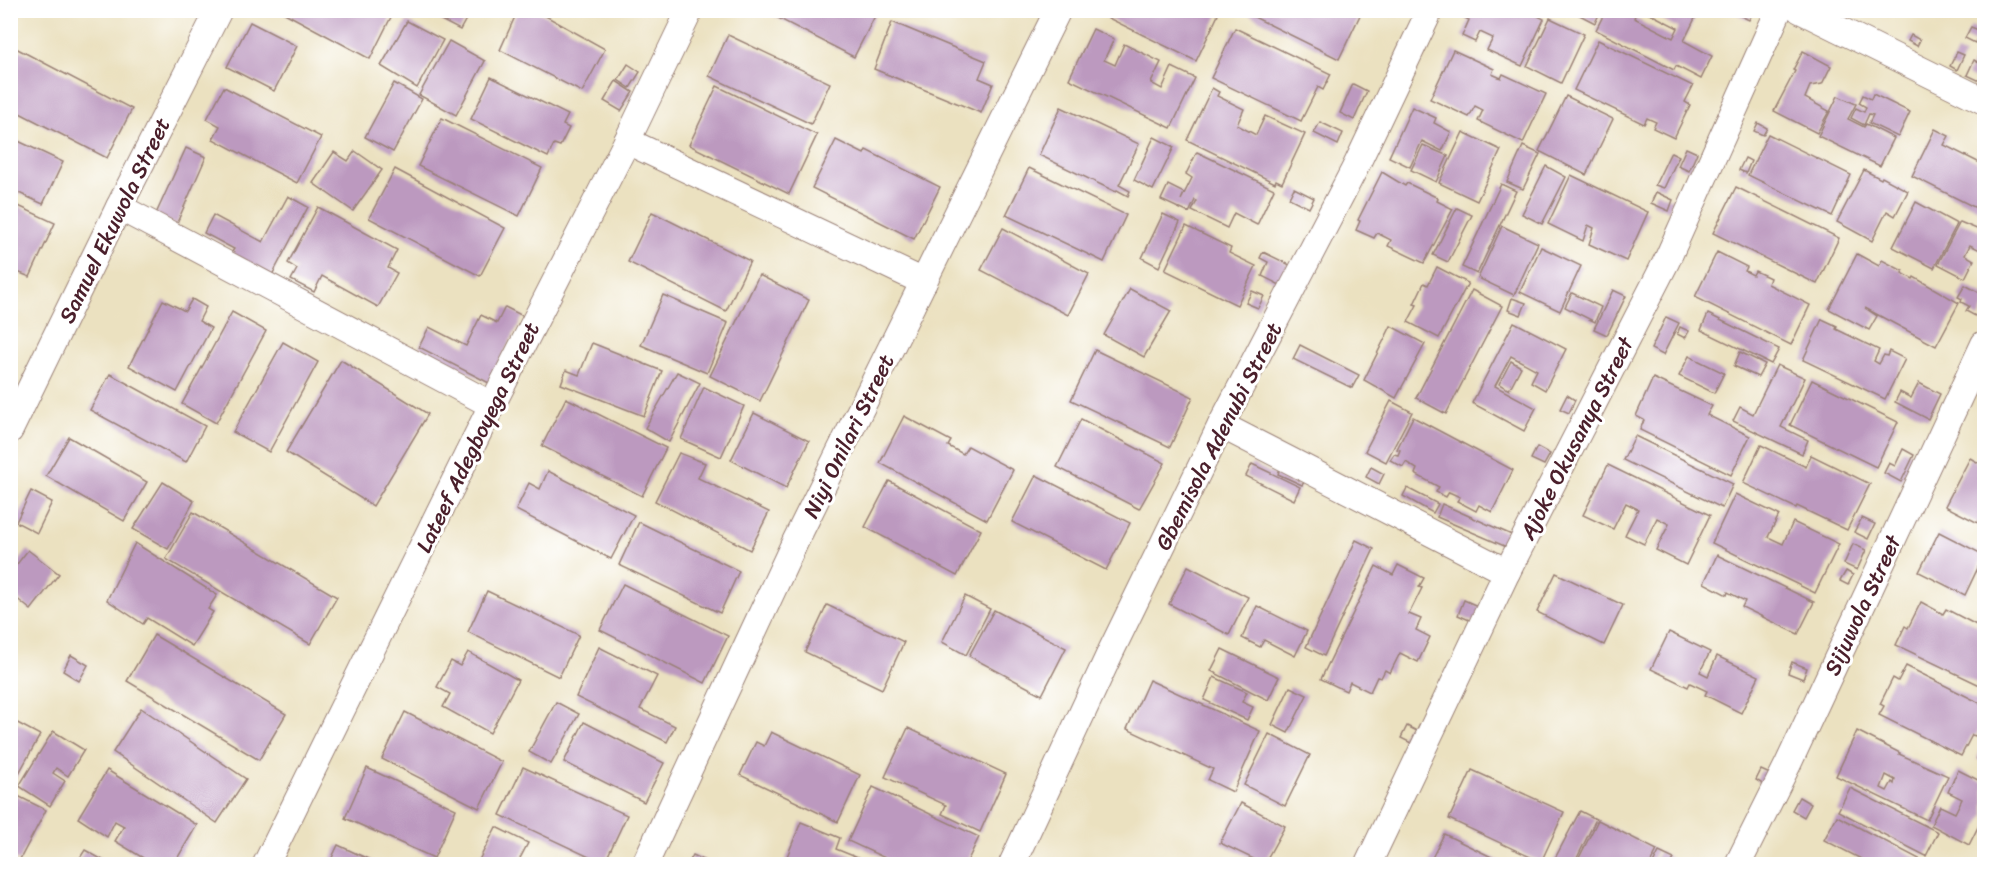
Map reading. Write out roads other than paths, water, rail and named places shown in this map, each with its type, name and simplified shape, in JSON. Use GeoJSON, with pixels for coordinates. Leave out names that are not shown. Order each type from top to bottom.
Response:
{"type":"FeatureCollection","features":[{"type":"Feature","properties":{"kind":"street","name":"Samuel Ekuwola Street"},"geometry":{"type":"LineString","coordinates":[[10,430],[219,10]]}},
{"type":"Feature","properties":{"kind":"street","name":"Lateef Adegboyega Street"},"geometry":{"type":"LineString","coordinates":[[267,864],[492,405],[627,141],[690,10]]}},
{"type":"Feature","properties":{"kind":"street","name":"Niyi Onilari Street"},"geometry":{"type":"LineString","coordinates":[[645,864],[795,542],[1058,10]]}},
{"type":"Feature","properties":{"kind":"street","name":"Gbemisola Adenubi Street"},"geometry":{"type":"LineString","coordinates":[[1012,864],[1111,651],[1221,425],[1355,168],[1430,10]]}},
{"type":"Feature","properties":{"kind":"street","name":"Ajoke Okusanya Street"},"geometry":{"type":"LineString","coordinates":[[1368,864],[1507,572],[1667,260],[1779,10]]}},
{"type":"Feature","properties":{"kind":"street"},"geometry":{"type":"LineString","coordinates":[[1800,10],[1984,102]]}},
{"type":"Feature","properties":{"kind":"street"},"geometry":{"type":"LineString","coordinates":[[627,141],[924,282]]}},
{"type":"Feature","properties":{"kind":"street"},"geometry":{"type":"LineString","coordinates":[[119,207],[492,405]]}},
{"type":"Feature","properties":{"kind":"street","name":"Sijuwola Street"},"geometry":{"type":"LineString","coordinates":[[1738,864],[1788,764],[1984,344]]}},
{"type":"Feature","properties":{"kind":"street"},"geometry":{"type":"LineString","coordinates":[[1221,425],[1507,572]]}}]}
